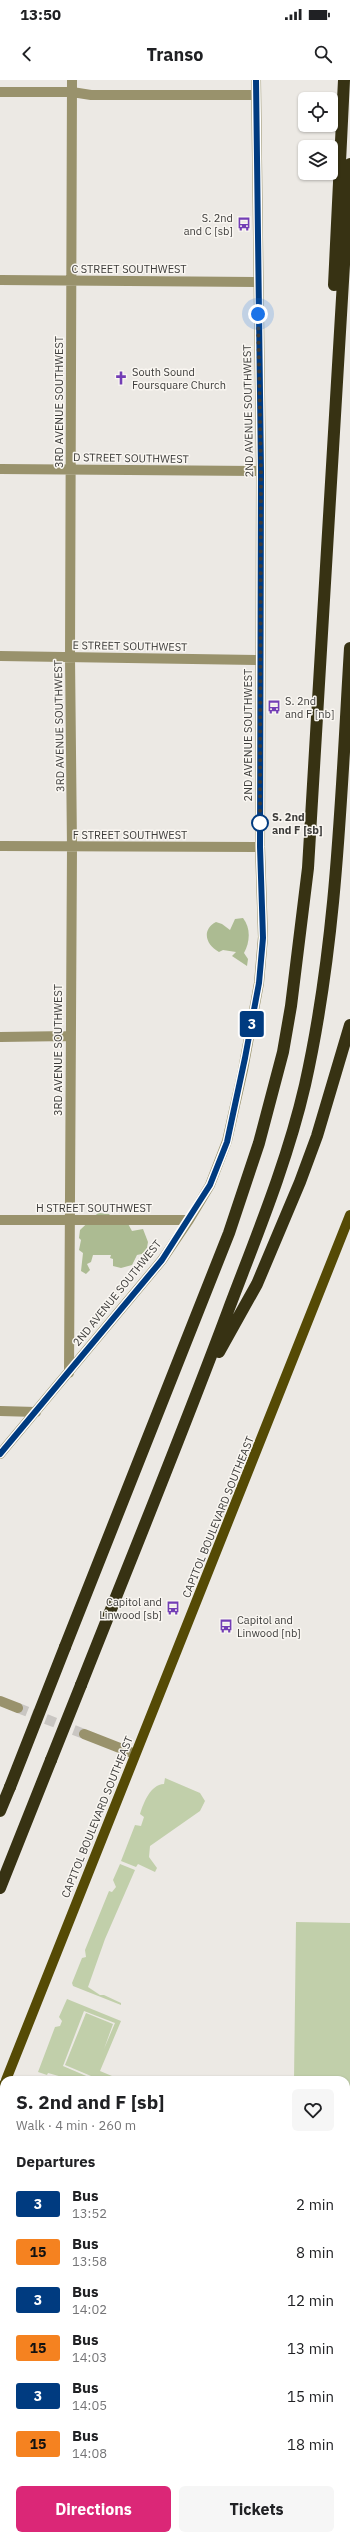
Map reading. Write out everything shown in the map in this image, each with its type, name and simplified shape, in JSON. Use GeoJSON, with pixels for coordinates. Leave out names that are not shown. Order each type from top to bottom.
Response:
{"type":"FeatureCollection","features":[{"type":"Feature","properties":{"kind":"highway"},"geometry":{"type":"LineString","coordinates":[[339,353],[333,305],[344,80]]}},
{"type":"Feature","properties":{"kind":"highway"},"geometry":{"type":"LineString","coordinates":[[0,1811],[228,1233],[259,1143],[282,1052],[298,960],[308,868],[350,164]]}},
{"type":"Feature","properties":{"kind":"highway"},"geometry":{"type":"LineString","coordinates":[[0,1888],[198,1390],[273,1193],[290,1140],[313,1046],[324,989],[335,886],[350,648]]}},
{"type":"Feature","properties":{"kind":"highway"},"geometry":{"type":"LineString","coordinates":[[198,1390],[257,1284],[300,1182],[317,1136],[350,1025]]}},
{"type":"Feature","properties":{"kind":"main road","name":"CAPITOL BOULEVARD SOUTHEAST"},"geometry":{"type":"LineString","coordinates":[[8,2076],[134,1754],[347,1229],[350,1215]]}},
{"type":"Feature","properties":{"kind":"street","name":"3RD AVENUE SOUTHWEST"},"geometry":{"type":"LineString","coordinates":[[68,1373],[72,846],[70,657],[72,80]]}},
{"type":"Feature","properties":{"kind":"street","name":"2ND AVENUE SOUTHWEST"},"geometry":{"type":"LineString","coordinates":[[0,1454],[162,1260],[189,1220],[210,1185],[227,1142],[243,1070],[259,983],[263,938],[260,847],[261,471],[256,80]]}},
{"type":"Feature","properties":{"kind":"street"},"geometry":{"type":"LineString","coordinates":[[0,92],[72,92],[91,95],[256,95]]}},
{"type":"Feature","properties":{"kind":"street","name":"C STREET SOUTHWEST"},"geometry":{"type":"LineString","coordinates":[[0,280],[258,282]]}},
{"type":"Feature","properties":{"kind":"street","name":"D STREET SOUTHWEST"},"geometry":{"type":"LineString","coordinates":[[0,469],[261,471]]}},
{"type":"Feature","properties":{"kind":"street","name":"E STREET SOUTHWEST"},"geometry":{"type":"LineString","coordinates":[[0,656],[260,660]]}},
{"type":"Feature","properties":{"kind":"street","name":"F STREET SOUTHWEST"},"geometry":{"type":"LineString","coordinates":[[0,846],[260,847]]}},
{"type":"Feature","properties":{"kind":"street"},"geometry":{"type":"LineString","coordinates":[[0,1037],[70,1036]]}},
{"type":"Feature","properties":{"kind":"street","name":"H STREET SOUTHWEST"},"geometry":{"type":"LineString","coordinates":[[0,1220],[189,1220]]}},
{"type":"Feature","properties":{"kind":"street"},"geometry":{"type":"LineString","coordinates":[[0,1411],[36,1412]]}},
{"type":"Feature","properties":{"kind":"street"},"geometry":{"type":"LineString","coordinates":[[0,1701],[18,1708]]}},
{"type":"Feature","properties":{"kind":"street"},"geometry":{"type":"LineString","coordinates":[[84,1734],[134,1754]]}},
{"type":"Feature","properties":{"kind":"green space"},"geometry":{"type":"Polygon","coordinates":[[[243,918],[246,922],[249,935],[248,944],[244,953],[248,959],[247,966],[232,956],[236,952],[223,950],[219,952],[208,942],[207,937],[208,929],[216,922],[222,924],[230,930],[235,919],[243,918]]]}},
{"type":"Feature","properties":{"kind":"green space"},"geometry":{"type":"Polygon","coordinates":[[[98,1213],[109,1214],[116,1222],[127,1222],[132,1231],[143,1229],[148,1242],[146,1253],[137,1255],[132,1265],[121,1268],[113,1266],[113,1259],[110,1258],[111,1255],[93,1255],[91,1262],[87,1264],[90,1270],[86,1274],[81,1271],[83,1253],[79,1250],[81,1240],[79,1238],[80,1230],[98,1213]]]}},
{"type":"Feature","properties":{"kind":"green space"},"geometry":{"type":"Polygon","coordinates":[[[165,1778],[200,1793],[205,1801],[200,1811],[150,1846],[149,1857],[157,1868],[155,1872],[138,1864],[136,1867],[121,1861],[135,1825],[141,1826],[144,1817],[140,1814],[148,1795],[155,1787],[164,1784],[165,1778]]]}},
{"type":"Feature","properties":{"kind":"green space"},"geometry":{"type":"Polygon","coordinates":[[[120,1864],[135,1870],[105,1939],[88,1987],[100,1995],[104,1995],[121,2003],[121,2005],[73,1986],[72,1983],[82,1958],[86,1957],[85,1950],[109,1891],[112,1892],[116,1887],[113,1880],[120,1864]]]}},
{"type":"Feature","properties":{"kind":"green space"},"geometry":{"type":"Polygon","coordinates":[[[296,1922],[350,1923],[350,2076],[294,2076],[296,1922]]]}},
{"type":"Feature","properties":{"kind":"green space"},"geometry":{"type":"Polygon","coordinates":[[[67,1999],[121,2021],[100,2071],[112,2076],[91,2076],[65,2065],[86,2013],[113,2024],[104,2049],[115,2023],[84,2011],[63,2066],[86,2076],[59,2076],[48,2073],[47,2075],[38,2072],[55,2027],[60,2026],[62,2021],[59,2017],[67,1999]]]}},
{"type":"Feature","properties":{"kind":"tunnel"},"geometry":{"type":"LineString","coordinates":[[18,1708],[84,1734]]}},
{"type":"Feature","properties":{"kind":"bus line","name":"3"},"geometry":{"type":"LineString","coordinates":[[0,1454],[162,1260],[210,1185],[227,1142],[237,1103],[259,983],[263,938],[260,847],[261,471],[256,80]]}},
{"type":"Feature","properties":{"kind":"place","name":"S. 2nd and C [sb]"},"geometry":{"type":"Point","coordinates":[244,224]}},
{"type":"Feature","properties":{"kind":"place","name":"South Sound Foursquare Church"},"geometry":{"type":"Point","coordinates":[121,378]}},
{"type":"Feature","properties":{"kind":"place","name":"S. 2nd and F [nb]"},"geometry":{"type":"Point","coordinates":[274,707]}},
{"type":"Feature","properties":{"kind":"place","name":"S. 2nd and F [sb]"},"geometry":{"type":"Point","coordinates":[260,823]}},
{"type":"Feature","properties":{"kind":"place","name":"Capitol and Linwood [sb]"},"geometry":{"type":"Point","coordinates":[173,1608]}},
{"type":"Feature","properties":{"kind":"place","name":"Capitol and Linwood [nb]"},"geometry":{"type":"Point","coordinates":[226,1626]}},
{"type":"Feature","properties":{"kind":"route"},"geometry":{"type":"LineString","coordinates":[[258,314],[261,471],[260,823]]}}]}
